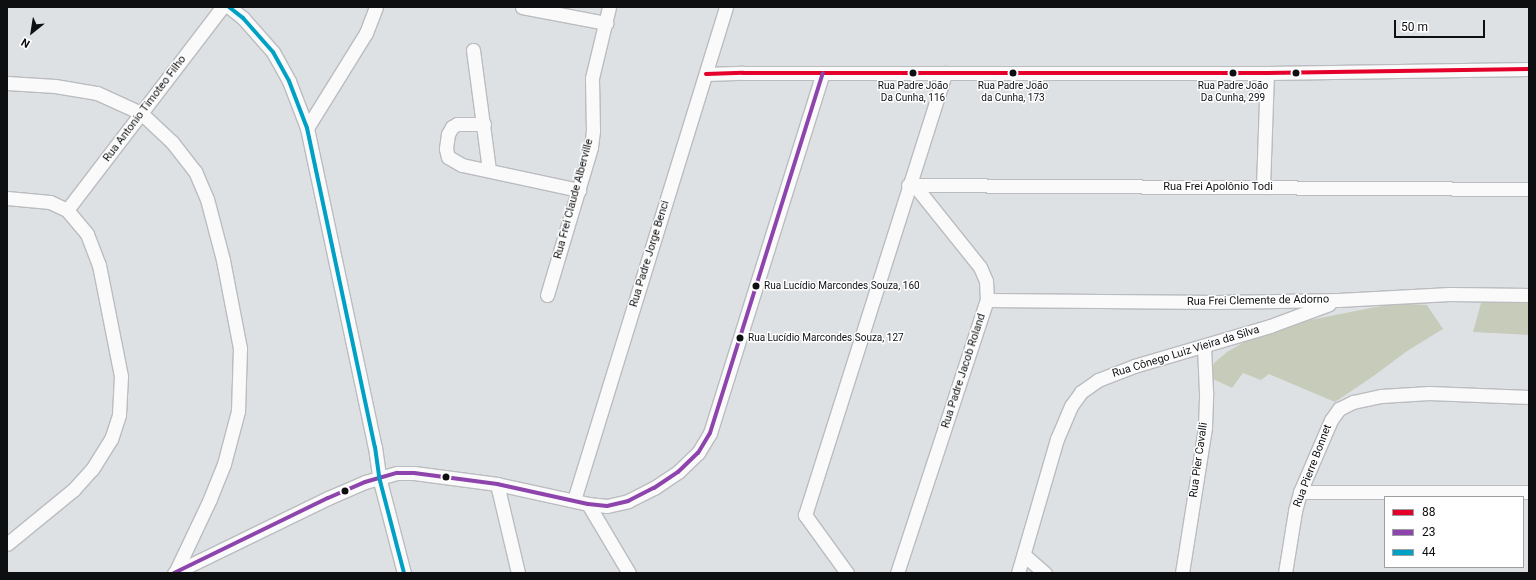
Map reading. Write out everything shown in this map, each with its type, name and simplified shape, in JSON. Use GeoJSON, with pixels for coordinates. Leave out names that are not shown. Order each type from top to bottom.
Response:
{"type":"FeatureCollection","features":[{"type":"Feature","properties":{"kind":"street","name":"Rua Antonio Timoteo Filho"},"geometry":{"type":"LineString","coordinates":[[67,210],[222,7]]}},
{"type":"Feature","properties":{"kind":"street"},"geometry":{"type":"LineString","coordinates":[[229,7],[243,18],[273,52],[289,81],[307,128],[375,447],[379,477],[404,573]]}},
{"type":"Feature","properties":{"kind":"street"},"geometry":{"type":"LineString","coordinates":[[307,128],[366,33],[376,7]]}},
{"type":"Feature","properties":{"kind":"street"},"geometry":{"type":"LineString","coordinates":[[522,7],[575,12],[606,23]]}},
{"type":"Feature","properties":{"kind":"street","name":"Rua Frei Claude Alberville"},"geometry":{"type":"LineString","coordinates":[[547,295],[591,147],[592,78],[609,7]]}},
{"type":"Feature","properties":{"kind":"street","name":"Rua Padre Jorge Benci"},"geometry":{"type":"LineString","coordinates":[[574,500],[726,7]]}},
{"type":"Feature","properties":{"kind":"street"},"geometry":{"type":"LineString","coordinates":[[473,50],[489,170]]}},
{"type":"Feature","properties":{"kind":"street"},"geometry":{"type":"LineString","coordinates":[[706,74],[1268,73],[1529,69]]}},
{"type":"Feature","properties":{"kind":"street"},"geometry":{"type":"LineString","coordinates":[[174,573],[328,498],[379,477],[397,473],[414,473],[497,484],[588,504],[607,506],[628,501],[654,488],[678,472],[698,453],[710,433],[823,73]]}},
{"type":"Feature","properties":{"kind":"street"},"geometry":{"type":"LineString","coordinates":[[847,573],[805,515],[912,186],[945,73]]}},
{"type":"Feature","properties":{"kind":"street"},"geometry":{"type":"LineString","coordinates":[[1263,186],[1268,73]]}},
{"type":"Feature","properties":{"kind":"street"},"geometry":{"type":"LineString","coordinates":[[7,83],[55,86],[97,94],[142,113],[172,142],[190,165],[207,199],[223,260],[240,348],[238,411],[224,464],[210,499],[174,573]]}},
{"type":"Feature","properties":{"kind":"street"},"geometry":{"type":"LineString","coordinates":[[484,124],[457,124],[452,127],[448,134],[446,149],[448,157],[454,162],[578,190]]}},
{"type":"Feature","properties":{"kind":"street","name":"Rua Frei Apolônio Todi"},"geometry":{"type":"LineString","coordinates":[[912,186],[1263,186],[1529,189]]}},
{"type":"Feature","properties":{"kind":"street","name":"Rua Padre Jacob Roland"},"geometry":{"type":"LineString","coordinates":[[897,573],[987,300],[986,281],[980,267],[912,186]]}},
{"type":"Feature","properties":{"kind":"street"},"geometry":{"type":"LineString","coordinates":[[7,198],[50,202],[67,210],[87,234],[99,265],[121,376],[119,415],[111,439],[92,469],[73,490],[7,544]]}},
{"type":"Feature","properties":{"kind":"street","name":"Rua Frei Clemente de Adorno"},"geometry":{"type":"LineString","coordinates":[[987,300],[1216,302],[1338,300],[1450,294],[1529,295]]}},
{"type":"Feature","properties":{"kind":"street","name":"Rua Cônego Luiz Vieira da Silva"},"geometry":{"type":"LineString","coordinates":[[1018,573],[1058,439],[1071,406],[1081,392],[1098,380],[1134,366],[1270,326],[1338,300]]}},
{"type":"Feature","properties":{"kind":"street","name":"Rua Pier Cavalli"},"geometry":{"type":"LineString","coordinates":[[1182,573],[1205,427],[1206,392],[1204,346]]}},
{"type":"Feature","properties":{"kind":"street","name":"Rua Pierre Bonnet"},"geometry":{"type":"LineString","coordinates":[[1285,573],[1295,511],[1300,492],[1331,420],[1339,409],[1353,402],[1381,396],[1429,393],[1529,397]]}},
{"type":"Feature","properties":{"kind":"street"},"geometry":{"type":"LineString","coordinates":[[497,484],[518,573]]}},
{"type":"Feature","properties":{"kind":"street"},"geometry":{"type":"LineString","coordinates":[[1300,492],[1529,492]]}},
{"type":"Feature","properties":{"kind":"street"},"geometry":{"type":"LineString","coordinates":[[588,504],[629,573]]}},
{"type":"Feature","properties":{"kind":"street"},"geometry":{"type":"LineString","coordinates":[[1024,555],[1045,573]]}},
{"type":"Feature","properties":{"kind":"green space"},"geometry":{"type":"Polygon","coordinates":[[[1396,303],[1427,305],[1443,329],[1407,351],[1335,402],[1269,374],[1261,380],[1243,373],[1232,388],[1209,377],[1214,363],[1227,352],[1246,341],[1290,324],[1396,303]]]}},
{"type":"Feature","properties":{"kind":"green space"},"geometry":{"type":"Polygon","coordinates":[[[1481,303],[1529,303],[1529,335],[1473,332],[1481,303]]]}},
{"type":"Feature","properties":{"kind":"transit line","name":"44"},"geometry":{"type":"LineString","coordinates":[[229,7],[243,18],[273,52],[289,81],[307,128],[375,447],[379,477],[404,573]]}},
{"type":"Feature","properties":{"kind":"transit line","name":"88"},"geometry":{"type":"LineString","coordinates":[[706,74],[1267,73],[1529,69]]}},
{"type":"Feature","properties":{"kind":"transit line","name":"23"},"geometry":{"type":"LineString","coordinates":[[174,573],[328,498],[365,482],[397,473],[414,473],[497,484],[588,504],[607,506],[628,501],[654,488],[678,472],[698,453],[710,433],[823,73]]}},
{"type":"Feature","properties":{"kind":"place","name":"Rua Padre João Da Cunha, 116"},"geometry":{"type":"Point","coordinates":[913,73]}},
{"type":"Feature","properties":{"kind":"place","name":"Rua Padre João da Cunha, 173"},"geometry":{"type":"Point","coordinates":[1013,73]}},
{"type":"Feature","properties":{"kind":"place","name":"Rua Padre João Da Cunha, 299"},"geometry":{"type":"Point","coordinates":[1233,73]}},
{"type":"Feature","properties":{"kind":"place","name":"Rua Lucídio Marcondes Souza, 160"},"geometry":{"type":"Point","coordinates":[756,286]}},
{"type":"Feature","properties":{"kind":"place","name":"Rua Lucídio Marcondes Souza, 127"},"geometry":{"type":"Point","coordinates":[740,338]}}]}
